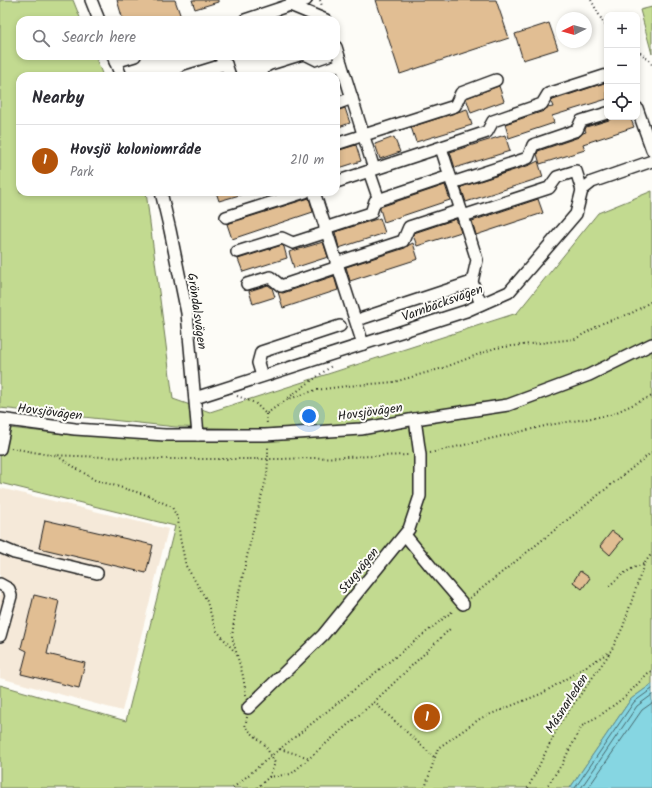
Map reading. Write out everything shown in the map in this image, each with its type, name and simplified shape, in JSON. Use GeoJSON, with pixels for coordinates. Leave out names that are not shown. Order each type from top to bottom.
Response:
{"type":"FeatureCollection","features":[{"type":"Feature","properties":{"kind":"street"},"geometry":{"type":"LineString","coordinates":[[91,0],[97,16]]}},
{"type":"Feature","properties":{"kind":"street"},"geometry":{"type":"LineString","coordinates":[[257,16],[306,0]]}},
{"type":"Feature","properties":{"kind":"street"},"geometry":{"type":"LineString","coordinates":[[290,5],[316,16]]}},
{"type":"Feature","properties":{"kind":"street"},"geometry":{"type":"LineString","coordinates":[[114,60],[119,72]]}},
{"type":"Feature","properties":{"kind":"street"},"geometry":{"type":"LineString","coordinates":[[197,72],[223,60],[228,72]]}},
{"type":"Feature","properties":{"kind":"street"},"geometry":{"type":"LineString","coordinates":[[340,60],[364,135],[379,200]]}},
{"type":"Feature","properties":{"kind":"street"},"geometry":{"type":"LineString","coordinates":[[319,72],[341,64]]}},
{"type":"Feature","properties":{"kind":"street"},"geometry":{"type":"LineString","coordinates":[[287,72],[303,67],[314,72]]}},
{"type":"Feature","properties":{"kind":"street"},"geometry":{"type":"LineString","coordinates":[[340,181],[487,132],[493,121],[542,104],[548,94],[604,76]]}},
{"type":"Feature","properties":{"kind":"street"},"geometry":{"type":"LineString","coordinates":[[340,143],[455,106],[461,93],[496,80]]}},
{"type":"Feature","properties":{"kind":"street"},"geometry":{"type":"LineString","coordinates":[[340,102],[352,98]]}},
{"type":"Feature","properties":{"kind":"street"},"geometry":{"type":"LineString","coordinates":[[237,252],[282,238],[293,243],[371,213],[376,201],[528,158],[532,145],[577,130],[581,121],[604,114]]}},
{"type":"Feature","properties":{"kind":"street"},"geometry":{"type":"LineString","coordinates":[[640,116],[652,150]]}},
{"type":"Feature","properties":{"kind":"street"},"geometry":{"type":"LineString","coordinates":[[441,148],[477,260],[472,282],[482,304]]}},
{"type":"Feature","properties":{"kind":"street"},"geometry":{"type":"LineString","coordinates":[[247,284],[270,277],[281,286],[403,241],[409,227],[549,188],[557,177],[576,171],[582,190],[592,182],[652,161]]}},
{"type":"Feature","properties":{"kind":"street","name":"Varnbäcksvägen"},"geometry":{"type":"LineString","coordinates":[[195,398],[466,311],[510,292],[576,214],[582,190]]}},
{"type":"Feature","properties":{"kind":"street","name":"Gröndalsvägen"},"geometry":{"type":"LineString","coordinates":[[162,196],[187,313],[198,435]]}},
{"type":"Feature","properties":{"kind":"street"},"geometry":{"type":"LineString","coordinates":[[226,217],[292,196]]}},
{"type":"Feature","properties":{"kind":"street"},"geometry":{"type":"LineString","coordinates":[[315,196],[363,344]]}},
{"type":"Feature","properties":{"kind":"street"},"geometry":{"type":"LineString","coordinates":[[363,318],[472,282]]}},
{"type":"Feature","properties":{"kind":"street"},"geometry":{"type":"LineString","coordinates":[[262,376],[258,363],[260,352],[340,326]]}},
{"type":"Feature","properties":{"kind":"street","name":"Hovsjövägen"},"geometry":{"type":"LineString","coordinates":[[0,448],[3,420],[75,429],[165,435],[265,435],[361,429],[415,419],[508,406],[589,375],[652,344]]}},
{"type":"Feature","properties":{"kind":"street","name":"Stugvägen"},"geometry":{"type":"LineString","coordinates":[[248,708],[323,635],[409,529],[420,496],[420,455],[415,419]]}},
{"type":"Feature","properties":{"kind":"street"},"geometry":{"type":"LineString","coordinates":[[405,535],[463,604]]}},
{"type":"Feature","properties":{"kind":"street"},"geometry":{"type":"LineString","coordinates":[[0,547],[14,553],[97,572]]}},
{"type":"Feature","properties":{"kind":"street"},"geometry":{"type":"LineString","coordinates":[[0,584],[9,590],[11,596],[0,636]]}},
{"type":"Feature","properties":{"kind":"path"},"geometry":{"type":"LineString","coordinates":[[591,0],[604,24]]}},
{"type":"Feature","properties":{"kind":"path"},"geometry":{"type":"LineString","coordinates":[[640,53],[651,62],[652,65]]}},
{"type":"Feature","properties":{"kind":"path"},"geometry":{"type":"LineString","coordinates":[[286,400],[316,390],[394,382],[443,368],[495,348],[575,339],[603,323],[632,313],[652,301]]}},
{"type":"Feature","properties":{"kind":"path"},"geometry":{"type":"LineString","coordinates":[[266,414],[337,362]]}},
{"type":"Feature","properties":{"kind":"path"},"geometry":{"type":"LineString","coordinates":[[227,387],[240,398],[255,404],[266,414],[267,424]]}},
{"type":"Feature","properties":{"kind":"path"},"geometry":{"type":"LineString","coordinates":[[0,448],[50,455],[159,459],[281,459],[420,455],[549,425],[610,415],[652,396]]}},
{"type":"Feature","properties":{"kind":"path"},"geometry":{"type":"LineString","coordinates":[[256,788],[269,777],[275,763],[265,745],[245,727],[248,708],[243,676],[232,637],[236,605],[267,474],[268,447]]}},
{"type":"Feature","properties":{"kind":"path"},"geometry":{"type":"LineString","coordinates":[[233,788],[652,452]]}},
{"type":"Feature","properties":{"kind":"path"},"geometry":{"type":"LineString","coordinates":[[56,455],[95,480],[147,495],[172,507],[178,519],[180,538],[186,566],[206,599],[216,630],[236,653]]}},
{"type":"Feature","properties":{"kind":"path"},"geometry":{"type":"LineString","coordinates":[[609,586],[632,568],[644,564],[652,553]]}},
{"type":"Feature","properties":{"kind":"path","name":"Måsnarleden"},"geometry":{"type":"LineString","coordinates":[[528,788],[560,722],[611,651],[623,627],[644,564]]}},
{"type":"Feature","properties":{"kind":"path"},"geometry":{"type":"LineString","coordinates":[[269,777],[291,774],[374,702],[451,628]]}},
{"type":"Feature","properties":{"kind":"path"},"geometry":{"type":"LineString","coordinates":[[425,788],[438,748],[481,718],[543,693],[611,651]]}},
{"type":"Feature","properties":{"kind":"path"},"geometry":{"type":"LineString","coordinates":[[546,788],[562,764],[582,726],[602,714],[626,696],[649,672],[652,671]]}},
{"type":"Feature","properties":{"kind":"path"},"geometry":{"type":"LineString","coordinates":[[374,702],[435,758]]}},
{"type":"Feature","properties":{"kind":"path"},"geometry":{"type":"LineString","coordinates":[[280,749],[310,758]]}},
{"type":"Feature","properties":{"kind":"shaded area"},"geometry":{"type":"Polygon","coordinates":[[[0,488],[168,529],[122,711],[0,678],[0,488]]]}},
{"type":"Feature","properties":{"kind":"green space"},"geometry":{"type":"Polygon","coordinates":[[[0,0],[73,0],[79,16],[16,16],[16,60],[97,60],[101,72],[16,72],[16,196],[147,196],[173,399],[210,412],[517,313],[598,213],[652,191],[652,341],[588,371],[501,404],[360,423],[263,429],[176,427],[0,408],[0,0]]]}},
{"type":"Feature","properties":{"kind":"green space"},"geometry":{"type":"Polygon","coordinates":[[[652,7],[652,54],[640,10],[652,7]]]}},
{"type":"Feature","properties":{"kind":"green space"},"geometry":{"type":"Polygon","coordinates":[[[652,346],[652,684],[631,699],[570,788],[0,788],[0,685],[126,721],[175,526],[0,483],[0,427],[73,435],[176,440],[275,440],[389,430],[499,411],[652,346]]]}},
{"type":"Feature","properties":{"kind":"water"},"geometry":{"type":"Polygon","coordinates":[[[652,684],[652,788],[570,788],[631,699],[652,684]]]}},
{"type":"Feature","properties":{"kind":"building"},"geometry":{"type":"Polygon","coordinates":[[[117,0],[175,0],[181,16],[122,16],[117,0]]]}},
{"type":"Feature","properties":{"kind":"building"},"geometry":{"type":"Polygon","coordinates":[[[192,0],[218,0],[218,2],[195,9],[192,0]]]}},
{"type":"Feature","properties":{"kind":"building"},"geometry":{"type":"Polygon","coordinates":[[[376,0],[496,0],[509,38],[400,74],[376,0]]]}},
{"type":"Feature","properties":{"kind":"building"},"geometry":{"type":"Polygon","coordinates":[[[549,23],[556,43],[556,48],[558,49],[523,60],[515,34],[549,23]]]}},
{"type":"Feature","properties":{"kind":"building"},"geometry":{"type":"Polygon","coordinates":[[[604,83],[604,100],[552,116],[554,123],[509,138],[505,124],[553,107],[551,102],[553,100],[604,83]]]}},
{"type":"Feature","properties":{"kind":"building"},"geometry":{"type":"Polygon","coordinates":[[[499,86],[504,101],[471,113],[466,98],[499,86]]]}},
{"type":"Feature","properties":{"kind":"building"},"geometry":{"type":"Polygon","coordinates":[[[345,108],[350,123],[340,127],[340,110],[345,108]]]}},
{"type":"Feature","properties":{"kind":"building"},"geometry":{"type":"Polygon","coordinates":[[[467,109],[472,125],[416,142],[411,127],[467,109]]]}},
{"type":"Feature","properties":{"kind":"building"},"geometry":{"type":"Polygon","coordinates":[[[609,120],[631,120],[634,127],[583,144],[585,150],[540,164],[537,154],[538,151],[579,137],[586,132],[586,127],[609,120]]]}},
{"type":"Feature","properties":{"kind":"building"},"geometry":{"type":"Polygon","coordinates":[[[505,135],[510,151],[455,168],[450,152],[505,135]]]}},
{"type":"Feature","properties":{"kind":"building"},"geometry":{"type":"Polygon","coordinates":[[[394,137],[400,152],[380,159],[375,144],[394,137]]]}},
{"type":"Feature","properties":{"kind":"building"},"geometry":{"type":"Polygon","coordinates":[[[356,145],[361,161],[340,168],[340,150],[356,145]]]}},
{"type":"Feature","properties":{"kind":"building"},"geometry":{"type":"Polygon","coordinates":[[[538,161],[543,177],[466,202],[461,187],[530,165],[538,161]]]}},
{"type":"Feature","properties":{"kind":"building"},"geometry":{"type":"Polygon","coordinates":[[[445,185],[450,200],[384,222],[380,207],[445,185]]]}},
{"type":"Feature","properties":{"kind":"building"},"geometry":{"type":"Polygon","coordinates":[[[217,196],[236,196],[219,201],[217,196]]]}},
{"type":"Feature","properties":{"kind":"building"},"geometry":{"type":"Polygon","coordinates":[[[309,198],[313,212],[232,239],[227,224],[309,198]]]}},
{"type":"Feature","properties":{"kind":"building"},"geometry":{"type":"Polygon","coordinates":[[[538,199],[543,213],[476,235],[472,221],[538,199]]]}},
{"type":"Feature","properties":{"kind":"building"},"geometry":{"type":"Polygon","coordinates":[[[380,218],[385,233],[339,248],[335,232],[380,218]]]}},
{"type":"Feature","properties":{"kind":"building"},"geometry":{"type":"Polygon","coordinates":[[[456,219],[461,232],[417,246],[413,235],[414,233],[456,219]]]}},
{"type":"Feature","properties":{"kind":"building"},"geometry":{"type":"Polygon","coordinates":[[[323,242],[328,257],[294,268],[289,252],[323,242]]]}},
{"type":"Feature","properties":{"kind":"building"},"geometry":{"type":"Polygon","coordinates":[[[413,243],[418,259],[350,281],[346,267],[405,248],[413,243]]]}},
{"type":"Feature","properties":{"kind":"building"},"geometry":{"type":"Polygon","coordinates":[[[282,245],[287,258],[243,272],[238,259],[282,245]]]}},
{"type":"Feature","properties":{"kind":"building"},"geometry":{"type":"Polygon","coordinates":[[[334,276],[338,290],[283,308],[278,292],[283,293],[334,276]]]}},
{"type":"Feature","properties":{"kind":"building"},"geometry":{"type":"Polygon","coordinates":[[[268,285],[272,288],[275,297],[253,304],[249,291],[268,285]]]}},
{"type":"Feature","properties":{"kind":"building"},"geometry":{"type":"Polygon","coordinates":[[[45,520],[153,545],[146,573],[39,548],[45,520]]]}},
{"type":"Feature","properties":{"kind":"building"},"geometry":{"type":"Polygon","coordinates":[[[612,531],[623,539],[610,555],[600,546],[612,531]]]}},
{"type":"Feature","properties":{"kind":"building"},"geometry":{"type":"Polygon","coordinates":[[[580,571],[590,578],[582,589],[573,582],[580,571]]]}},
{"type":"Feature","properties":{"kind":"building"},"geometry":{"type":"Polygon","coordinates":[[[34,595],[59,601],[47,654],[85,663],[79,688],[21,674],[27,651],[21,648],[34,595]]]}},
{"type":"Feature","properties":{"kind":"place","name":"Hovsjö koloniområde"},"geometry":{"type":"Point","coordinates":[427,717]}}]}
